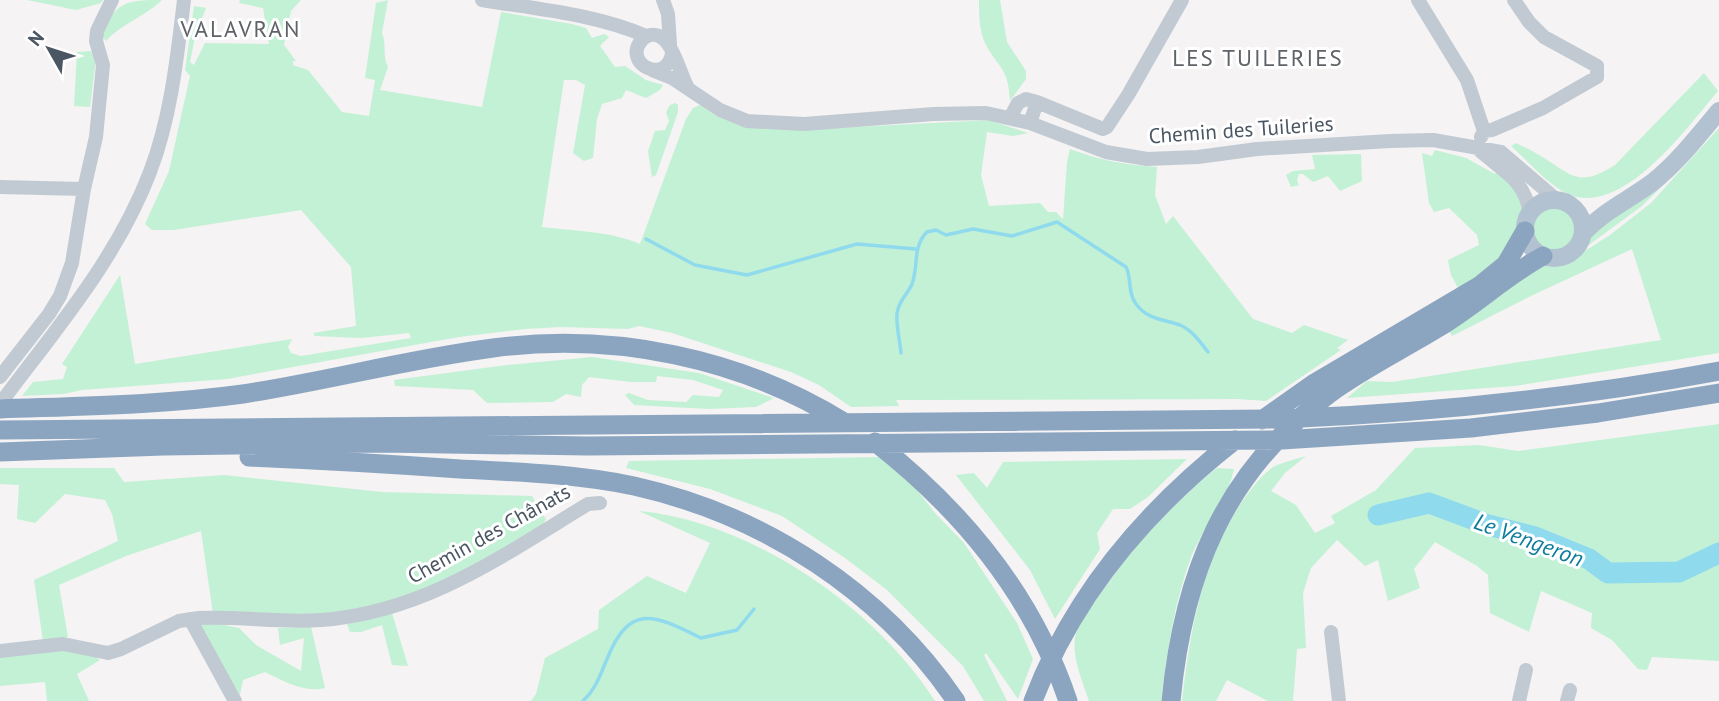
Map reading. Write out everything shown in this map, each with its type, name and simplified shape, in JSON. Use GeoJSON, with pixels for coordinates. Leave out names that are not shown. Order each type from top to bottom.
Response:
{"type":"FeatureCollection","features":[{"type":"Feature","properties":{"kind":"highway"},"geometry":{"type":"LineString","coordinates":[[1033,701],[1076,611],[1136,532],[1191,476],[1313,384],[1479,286],[1506,264],[1527,222]]}},
{"type":"Feature","properties":{"kind":"highway"},"geometry":{"type":"LineString","coordinates":[[1171,701],[1184,615],[1197,570],[1217,523],[1247,475],[1294,422],[1345,383],[1446,324],[1517,271],[1543,256]]}},
{"type":"Feature","properties":{"kind":"highway"},"geometry":{"type":"LineString","coordinates":[[4,407],[222,396],[452,354],[524,345],[616,345],[710,363],[770,384],[827,411],[867,436],[928,486],[972,532],[1009,583],[1041,638],[1068,701]]}},
{"type":"Feature","properties":{"kind":"highway"},"geometry":{"type":"LineString","coordinates":[[0,429],[1244,419],[1392,413],[1544,399],[1719,371]]}},
{"type":"Feature","properties":{"kind":"highway"},"geometry":{"type":"LineString","coordinates":[[0,452],[366,443],[588,446],[1282,440],[1407,434],[1547,420],[1719,393]]}},
{"type":"Feature","properties":{"kind":"highway"},"geometry":{"type":"LineString","coordinates":[[55,451],[257,457],[452,468],[604,481],[661,493],[724,514],[754,528],[835,577],[869,603],[907,640],[956,701]]}},
{"type":"Feature","properties":{"kind":"main road"},"geometry":{"type":"LineString","coordinates":[[1583,233],[1618,203],[1642,190],[1663,173],[1719,111]]}},
{"type":"Feature","properties":{"kind":"main road"},"geometry":{"type":"LineString","coordinates":[[1564,202],[1580,216],[1583,233],[1580,242],[1571,253],[1559,258],[1543,256],[1529,244],[1527,222],[1542,202],[1564,202],[1591,206],[1618,203]]}},
{"type":"Feature","properties":{"kind":"street"},"geometry":{"type":"LineString","coordinates":[[0,377],[50,314],[72,263],[96,137],[103,65],[96,36],[99,24],[112,0]]}},
{"type":"Feature","properties":{"kind":"street"},"geometry":{"type":"LineString","coordinates":[[4,407],[95,277],[138,201],[159,147],[168,108],[184,0]]}},
{"type":"Feature","properties":{"kind":"street"},"geometry":{"type":"LineString","coordinates":[[482,0],[626,27],[663,37],[671,49]]}},
{"type":"Feature","properties":{"kind":"street"},"geometry":{"type":"LineString","coordinates":[[611,24],[632,45],[642,65],[652,70],[663,68],[668,64],[671,49],[668,14],[662,0]]}},
{"type":"Feature","properties":{"kind":"street"},"geometry":{"type":"LineString","coordinates":[[637,55],[638,44],[650,35],[659,19],[662,0]]}},
{"type":"Feature","properties":{"kind":"street"},"geometry":{"type":"LineString","coordinates":[[1010,118],[1018,103],[1026,99],[1103,129],[1107,127],[1128,96],[1182,0]]}},
{"type":"Feature","properties":{"kind":"street"},"geometry":{"type":"LineString","coordinates":[[1418,0],[1467,80],[1484,131],[1477,148]]}},
{"type":"Feature","properties":{"kind":"street"},"geometry":{"type":"LineString","coordinates":[[1484,131],[1543,108],[1597,78],[1597,66],[1545,37],[1529,22],[1514,0]]}},
{"type":"Feature","properties":{"kind":"street","name":"Chemin des Tuileries"},"geometry":{"type":"LineString","coordinates":[[671,49],[689,88]]}},
{"type":"Feature","properties":{"kind":"street","name":"Chemin des Tuileries"},"geometry":{"type":"LineString","coordinates":[[652,70],[689,88],[727,114],[760,123],[835,122],[968,113],[1030,123],[1091,148],[1147,159],[1198,157],[1257,149],[1433,140],[1493,149],[1505,154],[1564,202]]}},
{"type":"Feature","properties":{"kind":"street"},"geometry":{"type":"LineString","coordinates":[[1030,123],[1037,102]]}},
{"type":"Feature","properties":{"kind":"street","name":"Chemin des Tuileries"},"geometry":{"type":"LineString","coordinates":[[1477,148],[1516,180],[1525,196],[1527,222]]}},
{"type":"Feature","properties":{"kind":"street"},"geometry":{"type":"LineString","coordinates":[[0,187],[84,190]]}},
{"type":"Feature","properties":{"kind":"street","name":"Chemin des Chânats"},"geometry":{"type":"LineString","coordinates":[[0,651],[63,644],[108,653],[179,621],[190,619],[225,617],[320,620],[378,612],[435,592],[518,547],[588,504],[600,503]]}},
{"type":"Feature","properties":{"kind":"street"},"geometry":{"type":"LineString","coordinates":[[190,619],[235,701]]}},
{"type":"Feature","properties":{"kind":"street"},"geometry":{"type":"LineString","coordinates":[[1331,632],[1339,701]]}},
{"type":"Feature","properties":{"kind":"street"},"geometry":{"type":"LineString","coordinates":[[1519,701],[1526,670]]}},
{"type":"Feature","properties":{"kind":"green space"},"geometry":{"type":"Polygon","coordinates":[[[27,0],[103,0],[101,3],[76,10],[27,0]]]}},
{"type":"Feature","properties":{"kind":"green space"},"geometry":{"type":"Polygon","coordinates":[[[162,0],[106,41],[102,36],[117,9],[131,2],[162,0]]]}},
{"type":"Feature","properties":{"kind":"green space"},"geometry":{"type":"Polygon","coordinates":[[[240,0],[301,0],[291,11],[284,45],[296,61],[293,61],[293,65],[308,70],[342,112],[369,116],[375,80],[365,78],[376,3],[388,0],[382,33],[388,67],[380,90],[482,107],[501,12],[586,28],[592,38],[604,34],[609,37],[600,46],[615,67],[625,66],[646,80],[663,85],[660,90],[646,98],[626,90],[622,98],[602,104],[597,119],[593,158],[584,161],[573,153],[585,85],[576,80],[564,80],[542,227],[604,234],[640,244],[686,119],[693,108],[700,105],[716,116],[739,125],[798,130],[989,120],[1028,133],[1013,136],[987,132],[981,175],[989,206],[1040,203],[1048,212],[1056,212],[1063,219],[1070,149],[1113,161],[1157,167],[1155,195],[1166,224],[1173,216],[1253,319],[1292,333],[1304,325],[1348,340],[1337,348],[1341,350],[1266,401],[896,400],[899,406],[851,407],[819,385],[791,372],[672,333],[639,326],[628,329],[525,329],[459,337],[227,379],[22,396],[33,382],[63,379],[67,367],[62,364],[120,275],[135,364],[292,339],[288,347],[291,353],[301,356],[411,338],[409,333],[361,338],[315,336],[313,333],[356,326],[351,267],[301,210],[174,230],[152,230],[145,224],[169,171],[190,76],[185,70],[194,6],[206,8],[195,37],[190,62],[194,65],[205,43],[269,44],[263,8],[239,3],[240,0]]]}},
{"type":"Feature","properties":{"kind":"green space"},"geometry":{"type":"Polygon","coordinates":[[[979,0],[1000,0],[1007,42],[1026,71],[1026,79],[1010,101],[1005,75],[982,35],[979,0]]]}},
{"type":"Feature","properties":{"kind":"green space"},"geometry":{"type":"Polygon","coordinates":[[[91,51],[96,59],[90,107],[74,106],[77,52],[91,51]]]}},
{"type":"Feature","properties":{"kind":"green space"},"geometry":{"type":"Polygon","coordinates":[[[1704,73],[1718,91],[1652,165],[1632,181],[1610,193],[1589,198],[1568,194],[1546,179],[1511,146],[1516,143],[1576,177],[1593,176],[1615,165],[1704,73]]]}},
{"type":"Feature","properties":{"kind":"green space"},"geometry":{"type":"Polygon","coordinates":[[[670,105],[678,105],[678,112],[656,175],[652,177],[648,151],[655,131],[665,130],[669,121],[666,112],[670,105]]]}},
{"type":"Feature","properties":{"kind":"green space"},"geometry":{"type":"Polygon","coordinates":[[[1719,128],[1719,353],[1515,386],[1347,398],[1367,381],[1392,382],[1661,340],[1632,249],[1452,336],[1448,328],[1542,264],[1569,261],[1610,235],[1651,203],[1719,128]]]}},
{"type":"Feature","properties":{"kind":"green space"},"geometry":{"type":"Polygon","coordinates":[[[1435,150],[1466,158],[1495,174],[1498,170],[1507,177],[1523,206],[1510,250],[1459,290],[1451,275],[1448,260],[1479,245],[1477,235],[1449,208],[1434,212],[1429,203],[1422,153],[1432,156],[1435,150]]]}},
{"type":"Feature","properties":{"kind":"green space"},"geometry":{"type":"Polygon","coordinates":[[[1361,154],[1362,181],[1340,191],[1328,176],[1313,182],[1299,174],[1299,185],[1291,187],[1286,175],[1293,171],[1315,169],[1312,155],[1361,154]]]}},
{"type":"Feature","properties":{"kind":"green space"},"geometry":{"type":"Polygon","coordinates":[[[1666,182],[1642,206],[1586,247],[1589,234],[1666,182]]]}},
{"type":"Feature","properties":{"kind":"green space"},"geometry":{"type":"Polygon","coordinates":[[[1554,206],[1570,213],[1577,229],[1570,245],[1554,252],[1538,245],[1531,229],[1538,213],[1554,206]]]}},
{"type":"Feature","properties":{"kind":"green space"},"geometry":{"type":"Polygon","coordinates":[[[592,357],[699,373],[774,398],[756,407],[709,409],[634,405],[625,395],[629,393],[648,400],[686,402],[693,395],[719,397],[723,390],[693,380],[657,376],[656,382],[589,377],[582,385],[581,397],[566,394],[553,402],[487,403],[473,390],[395,386],[394,380],[507,365],[592,357]]]}},
{"type":"Feature","properties":{"kind":"green space"},"geometry":{"type":"Polygon","coordinates":[[[1719,424],[1719,661],[1652,657],[1647,670],[1638,669],[1612,640],[1591,628],[1592,613],[1541,591],[1529,632],[1490,613],[1488,575],[1435,542],[1414,569],[1420,588],[1388,601],[1378,560],[1365,566],[1337,540],[1311,568],[1303,593],[1306,648],[1297,649],[1293,701],[1268,701],[1227,680],[1216,701],[1182,701],[1199,600],[1215,552],[1239,506],[1260,479],[1275,466],[1306,456],[1285,473],[1271,491],[1296,505],[1315,533],[1335,523],[1331,516],[1376,490],[1415,448],[1479,445],[1518,451],[1719,424]]]}},
{"type":"Feature","properties":{"kind":"green space"},"geometry":{"type":"Polygon","coordinates":[[[880,457],[905,475],[935,513],[964,543],[1017,623],[1033,659],[1018,699],[986,653],[984,655],[1007,701],[984,701],[963,666],[887,590],[782,516],[710,489],[626,468],[629,461],[880,457]]]}},
{"type":"Feature","properties":{"kind":"green space"},"geometry":{"type":"Polygon","coordinates":[[[1187,459],[1148,497],[1130,509],[1113,509],[1097,533],[1100,549],[1055,619],[1030,570],[956,475],[974,473],[987,488],[1003,462],[1187,459]]]}},
{"type":"Feature","properties":{"kind":"green space"},"geometry":{"type":"Polygon","coordinates":[[[0,468],[114,468],[124,482],[224,475],[382,492],[532,496],[546,519],[541,528],[414,597],[318,616],[213,614],[201,531],[126,556],[59,585],[68,637],[43,641],[34,580],[118,541],[112,514],[105,500],[65,494],[35,523],[17,519],[19,485],[0,484],[0,468]]]}},
{"type":"Feature","properties":{"kind":"green space"},"geometry":{"type":"Polygon","coordinates":[[[1217,468],[1234,469],[1221,503],[1196,546],[1185,574],[1172,628],[1161,701],[1089,701],[1075,654],[1075,638],[1079,627],[1103,589],[1148,534],[1181,499],[1217,468]]]}},
{"type":"Feature","properties":{"kind":"green space"},"geometry":{"type":"Polygon","coordinates":[[[639,511],[681,518],[724,532],[766,551],[806,574],[844,602],[879,633],[910,666],[935,701],[531,701],[536,694],[545,658],[598,629],[599,610],[647,576],[686,593],[710,543],[639,511]]]}},
{"type":"Feature","properties":{"kind":"green space"},"geometry":{"type":"Polygon","coordinates":[[[392,613],[408,666],[392,665],[382,625],[361,632],[350,632],[347,624],[392,613]]]}},
{"type":"Feature","properties":{"kind":"green space"},"geometry":{"type":"Polygon","coordinates":[[[214,623],[239,628],[256,645],[301,671],[304,638],[280,645],[278,628],[311,627],[325,688],[301,688],[265,672],[243,680],[240,695],[198,626],[214,623]]]}},
{"type":"Feature","properties":{"kind":"green space"},"geometry":{"type":"Polygon","coordinates":[[[64,649],[93,655],[100,660],[77,674],[89,701],[47,701],[45,682],[0,686],[0,656],[64,649]]]}},
{"type":"Feature","properties":{"kind":"waterway"},"geometry":{"type":"LineString","coordinates":[[901,353],[898,309],[912,284],[919,244],[927,232],[936,230],[946,235],[973,229],[1012,236],[1057,222],[1126,267],[1131,295],[1141,309],[1151,316],[1184,327],[1208,352]]}},
{"type":"Feature","properties":{"kind":"waterway"},"geometry":{"type":"LineString","coordinates":[[646,239],[695,265],[747,275],[857,244],[916,249]]}},
{"type":"Feature","properties":{"kind":"waterway","name":"Le Vengeron"},"geometry":{"type":"LineString","coordinates":[[1378,515],[1429,503],[1488,525],[1535,537],[1589,559],[1608,573],[1679,572],[1719,553]]}},
{"type":"Feature","properties":{"kind":"waterway"},"geometry":{"type":"LineString","coordinates":[[583,701],[594,687],[616,641],[625,628],[635,621],[645,618],[657,620],[701,638],[737,630],[754,609]]}},
{"type":"Feature","properties":{"kind":"district","name":"VALAVRAN"},"geometry":{"type":"Point","coordinates":[241,29]}},
{"type":"Feature","properties":{"kind":"district","name":"LES TUILERIES"},"geometry":{"type":"Point","coordinates":[1258,58]}}]}
